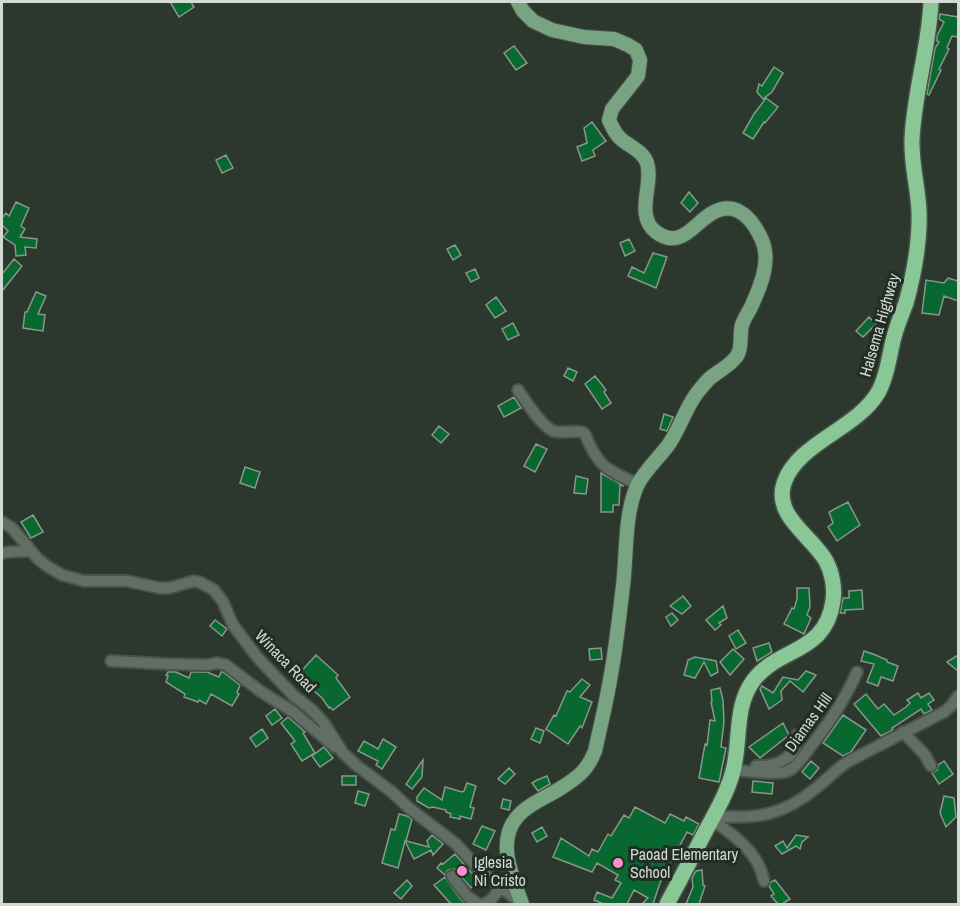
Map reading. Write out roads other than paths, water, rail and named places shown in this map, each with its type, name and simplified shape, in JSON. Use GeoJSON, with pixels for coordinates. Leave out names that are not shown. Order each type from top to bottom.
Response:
{"type":"FeatureCollection","features":[{"type":"Feature","properties":{"kind":"highway","name":"Halsema Highway"},"geometry":{"type":"LineString","coordinates":[[667,904],[728,788],[734,766],[740,712],[752,683],[761,672],[775,662],[814,639],[822,631],[828,618],[833,599],[832,579],[827,562],[784,508],[782,496],[784,482],[795,464],[810,450],[864,411],[878,394],[885,378],[894,338],[908,294],[916,251],[919,210],[912,162],[912,140],[917,90],[931,2]]}},
{"type":"Feature","properties":{"kind":"main road"},"geometry":{"type":"LineString","coordinates":[[518,2],[533,21],[552,30],[584,37],[614,39],[636,50],[640,60],[638,76],[612,109],[609,120],[615,133],[641,153],[647,161],[649,174],[645,206],[647,221],[654,230],[666,238],[675,238],[692,230],[712,213],[723,209],[735,209],[746,215],[753,225],[763,242],[765,257],[764,274],[742,326],[741,345],[737,356],[709,379],[697,393],[668,445],[647,471],[633,495],[610,682],[591,762],[580,775],[518,816],[510,828],[507,839],[510,869],[522,904]]}},
{"type":"Feature","properties":{"kind":"street"},"geometry":{"type":"LineString","coordinates":[[518,390],[550,429],[582,432],[596,458],[602,464],[638,484]]}},
{"type":"Feature","properties":{"kind":"street","name":"Winaca Road"},"geometry":{"type":"LineString","coordinates":[[2,522],[12,528],[47,566],[62,575],[84,581],[127,581],[152,587],[169,588],[194,581],[214,590],[223,602],[233,625],[257,657],[293,695],[324,723],[343,753],[456,844],[480,870],[522,904]]}},
{"type":"Feature","properties":{"kind":"street"},"geometry":{"type":"LineString","coordinates":[[2,553],[31,551]]}},
{"type":"Feature","properties":{"kind":"street"},"geometry":{"type":"LineString","coordinates":[[111,661],[226,665],[291,711],[343,753]]}},
{"type":"Feature","properties":{"kind":"street","name":"Diamas Hill"},"geometry":{"type":"LineString","coordinates":[[734,766],[776,773],[790,770],[829,723],[858,672]]}},
{"type":"Feature","properties":{"kind":"street"},"geometry":{"type":"LineString","coordinates":[[713,818],[765,815],[782,811],[801,800],[849,760],[944,712],[958,696]]}},
{"type":"Feature","properties":{"kind":"street"},"geometry":{"type":"LineString","coordinates":[[903,732],[917,746],[931,766]]}},
{"type":"Feature","properties":{"kind":"street"},"geometry":{"type":"LineString","coordinates":[[734,766],[766,766],[777,763],[792,753],[798,744],[797,735]]}},
{"type":"Feature","properties":{"kind":"street"},"geometry":{"type":"LineString","coordinates":[[713,818],[755,857],[764,880]]}},
{"type":"Feature","properties":{"kind":"street"},"geometry":{"type":"LineString","coordinates":[[452,876],[470,892],[478,904]]}},
{"type":"Feature","properties":{"kind":"street"},"geometry":{"type":"LineString","coordinates":[[484,904],[491,900],[501,887]]}},
{"type":"Feature","properties":{"kind":"place","name":"Paoad Elementary School"},"geometry":{"type":"Point","coordinates":[618,863]}},
{"type":"Feature","properties":{"kind":"place","name":"Iglesia Ni Cristo"},"geometry":{"type":"Point","coordinates":[462,871]}}]}
